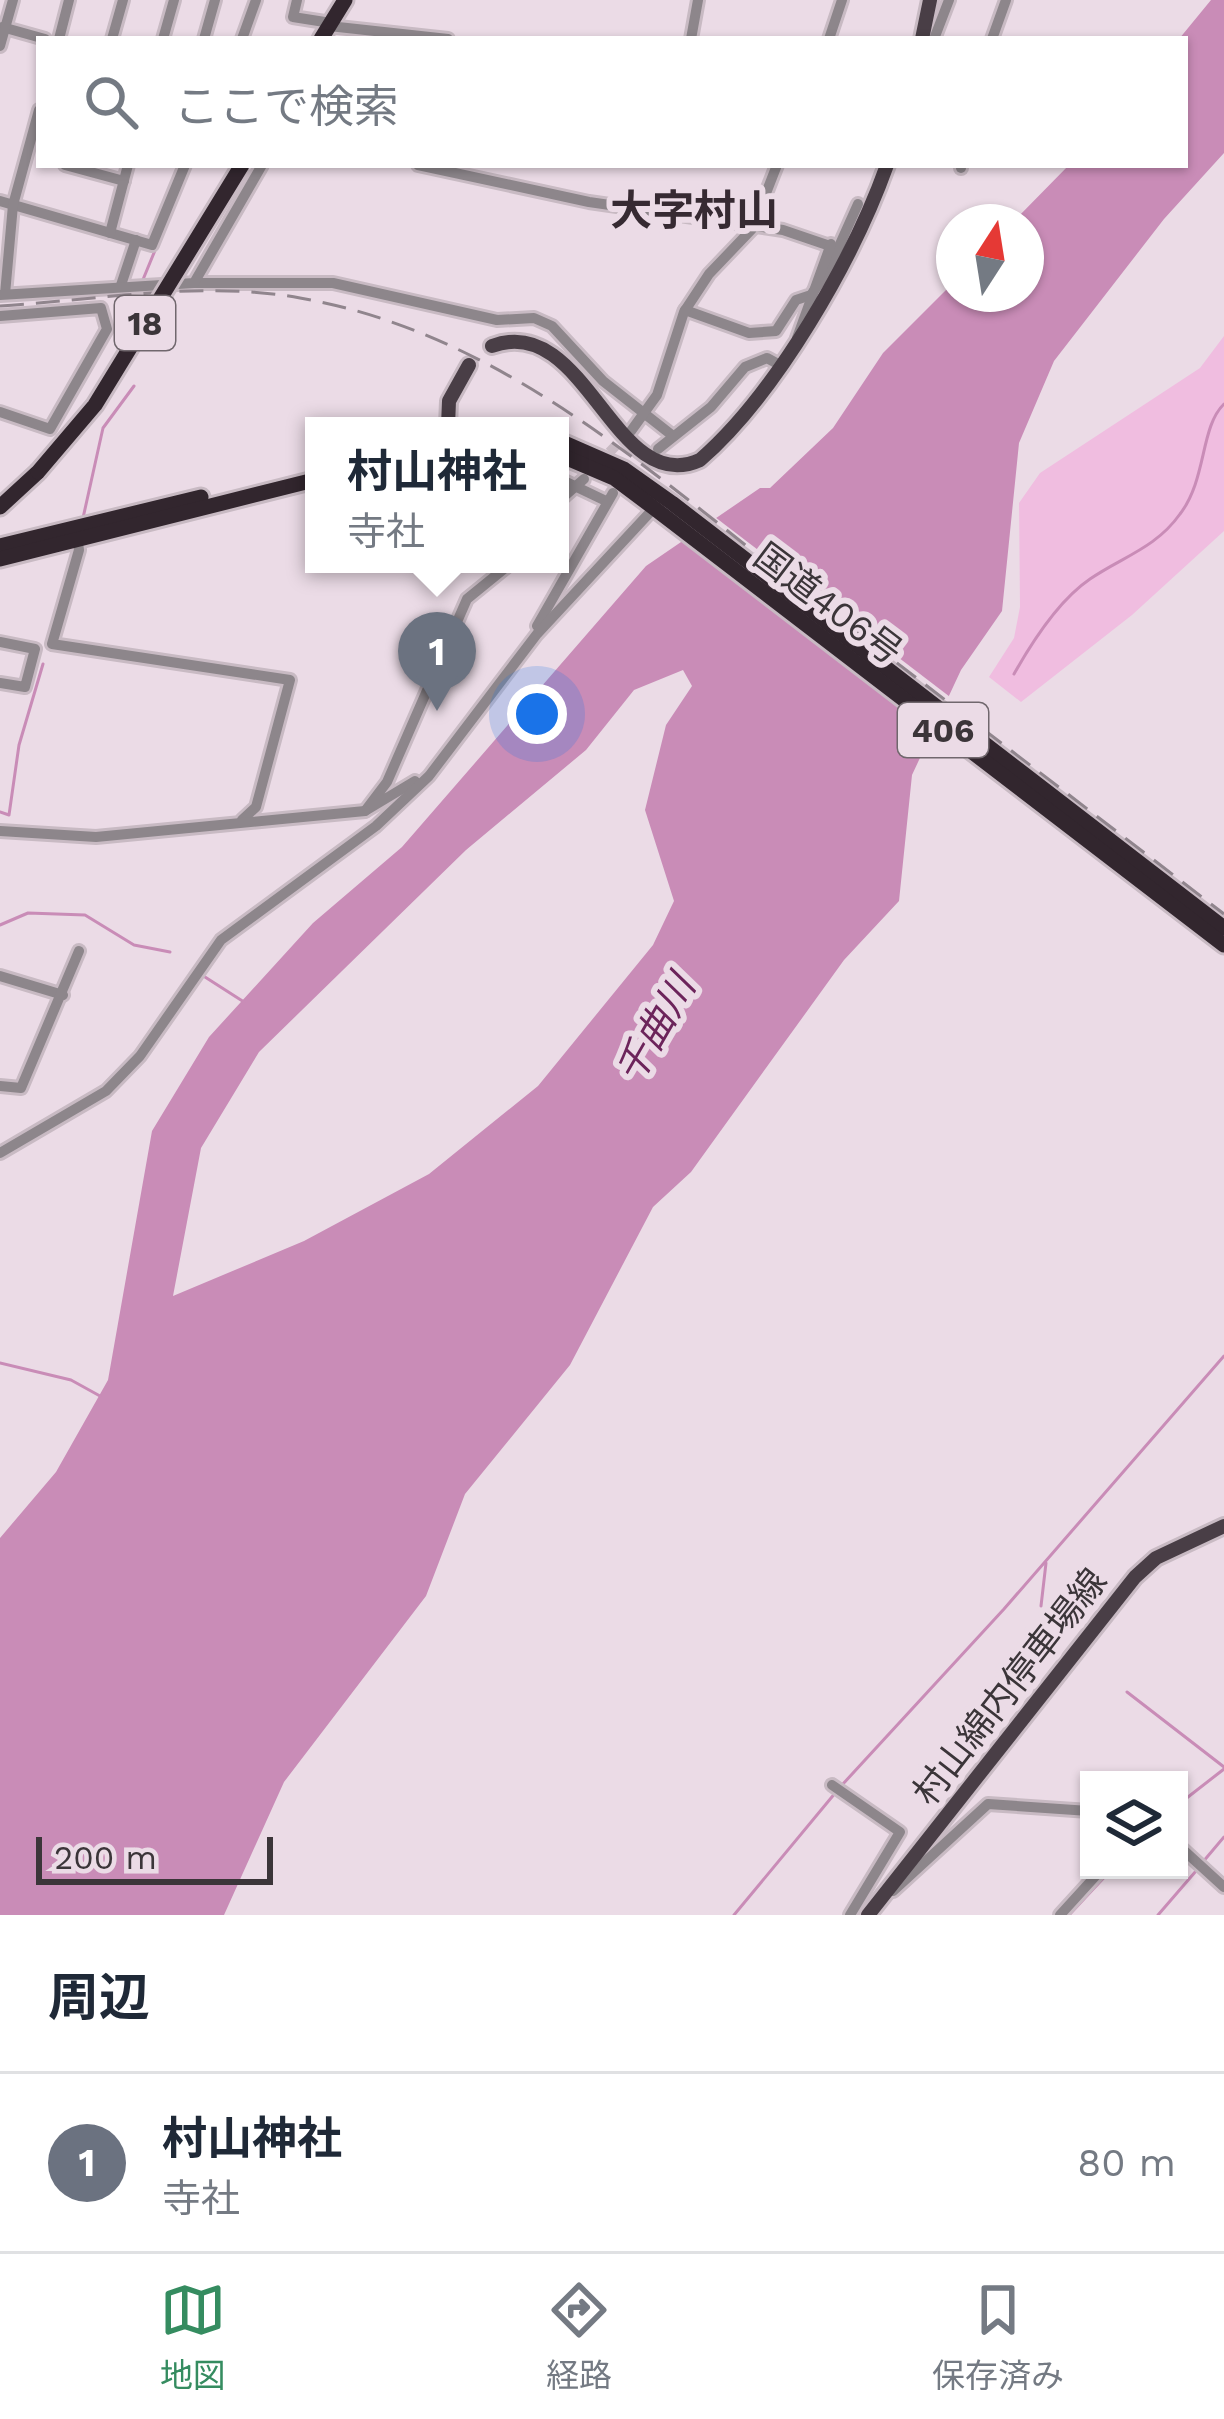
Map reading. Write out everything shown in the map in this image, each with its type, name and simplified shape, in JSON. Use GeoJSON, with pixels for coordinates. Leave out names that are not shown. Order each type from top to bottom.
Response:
{"type":"FeatureCollection","features":[{"type":"Feature","properties":{"kind":"highway"},"geometry":{"type":"LineString","coordinates":[[327,30],[345,0]]}},
{"type":"Feature","properties":{"kind":"highway","name":"18"},"geometry":{"type":"LineString","coordinates":[[0,507],[38,472],[95,405],[240,168]]}},
{"type":"Feature","properties":{"kind":"highway","name":"国道406号"},"geometry":{"type":"LineString","coordinates":[[569,445],[610,462],[1224,945]]}},
{"type":"Feature","properties":{"kind":"highway","name":"国道406号"},"geometry":{"type":"LineString","coordinates":[[569,459],[614,478],[663,508],[1224,928]]}},
{"type":"Feature","properties":{"kind":"highway"},"geometry":{"type":"LineString","coordinates":[[0,559],[77,533],[305,472]]}},
{"type":"Feature","properties":{"kind":"highway"},"geometry":{"type":"LineString","coordinates":[[3,543],[77,533],[305,482]]}},
{"type":"Feature","properties":{"kind":"main road"},"geometry":{"type":"LineString","coordinates":[[923,36],[930,0]]}},
{"type":"Feature","properties":{"kind":"main road"},"geometry":{"type":"LineString","coordinates":[[492,346],[512,339],[540,347],[566,364],[638,448],[676,465],[700,460],[717,446],[797,342],[844,264],[885,170]]}},
{"type":"Feature","properties":{"kind":"main road"},"geometry":{"type":"LineString","coordinates":[[448,417],[449,401],[469,365]]}},
{"type":"Feature","properties":{"kind":"main road","name":"村山綿内停車場線"},"geometry":{"type":"LineString","coordinates":[[868,1915],[1135,1577],[1156,1558],[1224,1526]]}},
{"type":"Feature","properties":{"kind":"street"},"geometry":{"type":"LineString","coordinates":[[0,46],[13,0]]}},
{"type":"Feature","properties":{"kind":"street"},"geometry":{"type":"LineString","coordinates":[[60,36],[70,0]]}},
{"type":"Feature","properties":{"kind":"street"},"geometry":{"type":"LineString","coordinates":[[113,36],[123,0]]}},
{"type":"Feature","properties":{"kind":"street"},"geometry":{"type":"LineString","coordinates":[[164,36],[174,0]]}},
{"type":"Feature","properties":{"kind":"street"},"geometry":{"type":"LineString","coordinates":[[205,36],[215,0]]}},
{"type":"Feature","properties":{"kind":"street"},"geometry":{"type":"LineString","coordinates":[[243,36],[256,0]]}},
{"type":"Feature","properties":{"kind":"street"},"geometry":{"type":"LineString","coordinates":[[297,0],[293,17],[327,30],[408,36]]}},
{"type":"Feature","properties":{"kind":"street"},"geometry":{"type":"LineString","coordinates":[[692,36],[698,0]]}},
{"type":"Feature","properties":{"kind":"street"},"geometry":{"type":"LineString","coordinates":[[830,36],[842,0]]}},
{"type":"Feature","properties":{"kind":"street"},"geometry":{"type":"LineString","coordinates":[[935,36],[949,0]]}},
{"type":"Feature","properties":{"kind":"street"},"geometry":{"type":"LineString","coordinates":[[993,36],[1006,0]]}},
{"type":"Feature","properties":{"kind":"street"},"geometry":{"type":"LineString","coordinates":[[2,27],[36,36]]}},
{"type":"Feature","properties":{"kind":"street"},"geometry":{"type":"LineString","coordinates":[[33,156],[6,203],[3,294],[121,284],[134,290],[194,283],[333,284],[497,320],[534,318],[562,334],[598,376],[674,436]]}},
{"type":"Feature","properties":{"kind":"street"},"geometry":{"type":"LineString","coordinates":[[80,168],[124,181]]}},
{"type":"Feature","properties":{"kind":"street"},"geometry":{"type":"LineString","coordinates":[[110,232],[127,168]]}},
{"type":"Feature","properties":{"kind":"street"},"geometry":{"type":"LineString","coordinates":[[6,203],[155,242],[183,168]]}},
{"type":"Feature","properties":{"kind":"street"},"geometry":{"type":"LineString","coordinates":[[194,283],[260,168]]}},
{"type":"Feature","properties":{"kind":"street"},"geometry":{"type":"LineString","coordinates":[[432,168],[589,202],[706,214],[752,229],[783,230],[830,246]]}},
{"type":"Feature","properties":{"kind":"street"},"geometry":{"type":"LineString","coordinates":[[631,431],[647,415],[685,310],[709,274],[752,229],[776,168]]}},
{"type":"Feature","properties":{"kind":"street"},"geometry":{"type":"LineString","coordinates":[[797,342],[830,246],[885,170]]}},
{"type":"Feature","properties":{"kind":"street"},"geometry":{"type":"LineString","coordinates":[[811,295],[858,204]]}},
{"type":"Feature","properties":{"kind":"street"},"geometry":{"type":"LineString","coordinates":[[121,284],[136,240]]}},
{"type":"Feature","properties":{"kind":"street"},"geometry":{"type":"LineString","coordinates":[[685,310],[733,329],[768,334],[788,317],[800,295],[811,295]]}},
{"type":"Feature","properties":{"kind":"street"},"geometry":{"type":"LineString","coordinates":[[0,316],[101,308],[107,329],[50,429],[0,412]]}},
{"type":"Feature","properties":{"kind":"street"},"geometry":{"type":"LineString","coordinates":[[658,449],[711,407],[757,359],[778,364]]}},
{"type":"Feature","properties":{"kind":"street"},"geometry":{"type":"LineString","coordinates":[[537,634],[535,628],[583,554],[609,497],[569,480]]}},
{"type":"Feature","properties":{"kind":"street"},"geometry":{"type":"LineString","coordinates":[[569,492],[580,482]]}},
{"type":"Feature","properties":{"kind":"street"},"geometry":{"type":"LineString","coordinates":[[0,1153],[106,1091],[140,1055],[221,940],[376,826],[429,776],[537,634],[663,508]]}},
{"type":"Feature","properties":{"kind":"street"},"geometry":{"type":"LineString","coordinates":[[34,658],[47,660],[77,533]]}},
{"type":"Feature","properties":{"kind":"street"},"geometry":{"type":"LineString","coordinates":[[365,811],[387,782],[467,599],[499,573]]}},
{"type":"Feature","properties":{"kind":"street"},"geometry":{"type":"LineString","coordinates":[[0,642],[35,649],[25,687],[0,683]]}},
{"type":"Feature","properties":{"kind":"street"},"geometry":{"type":"LineString","coordinates":[[52,644],[290,680],[256,807],[242,820]]}},
{"type":"Feature","properties":{"kind":"street"},"geometry":{"type":"LineString","coordinates":[[0,831],[96,837],[365,811],[429,776]]}},
{"type":"Feature","properties":{"kind":"street"},"geometry":{"type":"LineString","coordinates":[[0,1086],[21,1088],[79,951]]}},
{"type":"Feature","properties":{"kind":"street"},"geometry":{"type":"LineString","coordinates":[[0,976],[63,994]]}},
{"type":"Feature","properties":{"kind":"street"},"geometry":{"type":"LineString","coordinates":[[838,1789],[900,1832],[850,1915]]}},
{"type":"Feature","properties":{"kind":"street"},"geometry":{"type":"LineString","coordinates":[[888,1891],[988,1804],[1080,1810]]}},
{"type":"Feature","properties":{"kind":"street"},"geometry":{"type":"LineString","coordinates":[[1188,1854],[1224,1887]]}},
{"type":"Feature","properties":{"kind":"street"},"geometry":{"type":"LineString","coordinates":[[1060,1915],[1093,1879]]}},
{"type":"Feature","properties":{"kind":"shaded area"},"geometry":{"type":"Polygon","coordinates":[[[1224,336],[1224,531],[1132,615],[1021,702],[989,677],[1014,638],[1020,607],[1019,503],[1040,473],[1200,368],[1224,336]]]}},
{"type":"Feature","properties":{"kind":"water","name":"千曲川"},"geometry":{"type":"Polygon","coordinates":[[[1211,0],[1224,0],[1224,153],[1164,219],[1054,361],[1019,443],[1002,611],[961,670],[912,775],[899,901],[844,960],[691,1172],[653,1207],[570,1365],[465,1494],[426,1596],[284,1782],[224,1915],[0,1915],[0,1538],[56,1472],[108,1380],[152,1131],[209,1037],[313,923],[402,847],[646,566],[760,488],[770,488],[833,428],[883,353],[936,300],[936,312],[1044,312],[1044,204],[1031,204],[1066,168],[1188,168],[1188,36],[1181,36],[1211,0]],[[683,670],[634,690],[586,750],[466,850],[259,1052],[201,1148],[173,1296],[304,1241],[429,1174],[538,1086],[653,945],[674,901],[645,810],[666,725],[692,686],[683,670]]]}},
{"type":"Feature","properties":{"kind":"pier"},"geometry":{"type":"Polygon","coordinates":[[[711,514],[954,700],[937,735],[678,537],[711,514]]]}},
{"type":"Feature","properties":{"kind":"waterway"},"geometry":{"type":"LineString","coordinates":[[254,21],[262,0]]}},
{"type":"Feature","properties":{"kind":"waterway"},"geometry":{"type":"LineString","coordinates":[[142,282],[186,175]]}},
{"type":"Feature","properties":{"kind":"waterway"},"geometry":{"type":"LineString","coordinates":[[108,339],[131,301]]}},
{"type":"Feature","properties":{"kind":"waterway"},"geometry":{"type":"LineString","coordinates":[[83,518],[103,428],[134,386]]}},
{"type":"Feature","properties":{"kind":"waterway"},"geometry":{"type":"LineString","coordinates":[[1014,674],[1068,598],[1171,526],[1189,500],[1211,426],[1224,404]]}},
{"type":"Feature","properties":{"kind":"waterway"},"geometry":{"type":"LineString","coordinates":[[0,812],[9,815],[19,745],[43,664]]}},
{"type":"Feature","properties":{"kind":"waterway"},"geometry":{"type":"LineString","coordinates":[[0,925],[28,913],[85,915],[134,945],[170,952]]}},
{"type":"Feature","properties":{"kind":"waterway"},"geometry":{"type":"LineString","coordinates":[[205,977],[244,1002]]}},
{"type":"Feature","properties":{"kind":"waterway"},"geometry":{"type":"LineString","coordinates":[[842,1785],[1004,1609],[1224,1356]]}},
{"type":"Feature","properties":{"kind":"waterway"},"geometry":{"type":"LineString","coordinates":[[0,1363],[71,1380],[100,1396]]}},
{"type":"Feature","properties":{"kind":"waterway"},"geometry":{"type":"LineString","coordinates":[[1041,1606],[1046,1563]]}},
{"type":"Feature","properties":{"kind":"waterway"},"geometry":{"type":"LineString","coordinates":[[1127,1692],[1224,1767]]}},
{"type":"Feature","properties":{"kind":"waterway"},"geometry":{"type":"LineString","coordinates":[[1188,1797],[1224,1769]]}},
{"type":"Feature","properties":{"kind":"waterway"},"geometry":{"type":"LineString","coordinates":[[734,1915],[836,1792]]}},
{"type":"Feature","properties":{"kind":"waterway"},"geometry":{"type":"LineString","coordinates":[[1202,1863],[1224,1837]]}},
{"type":"Feature","properties":{"kind":"waterway"},"geometry":{"type":"LineString","coordinates":[[1158,1915],[1196,1871]]}},
{"type":"Feature","properties":{"kind":"waterway"},"geometry":{"type":"LineString","coordinates":[[1069,1915],[1103,1879]]}},
{"type":"Feature","properties":{"kind":"tunnel"},"geometry":{"type":"LineString","coordinates":[[599,463],[628,433]]}},
{"type":"Feature","properties":{"kind":"railway"},"geometry":{"type":"LineString","coordinates":[[0,306],[188,291],[263,293],[375,316],[446,344],[513,378],[639,462],[1224,914]]}},
{"type":"Feature","properties":{"kind":"place","name":"村山神社"},"geometry":{"type":"Point","coordinates":[437,711]}},
{"type":"Feature","properties":{"kind":"district","name":"大字村山"},"geometry":{"type":"Point","coordinates":[694,210]}}]}
